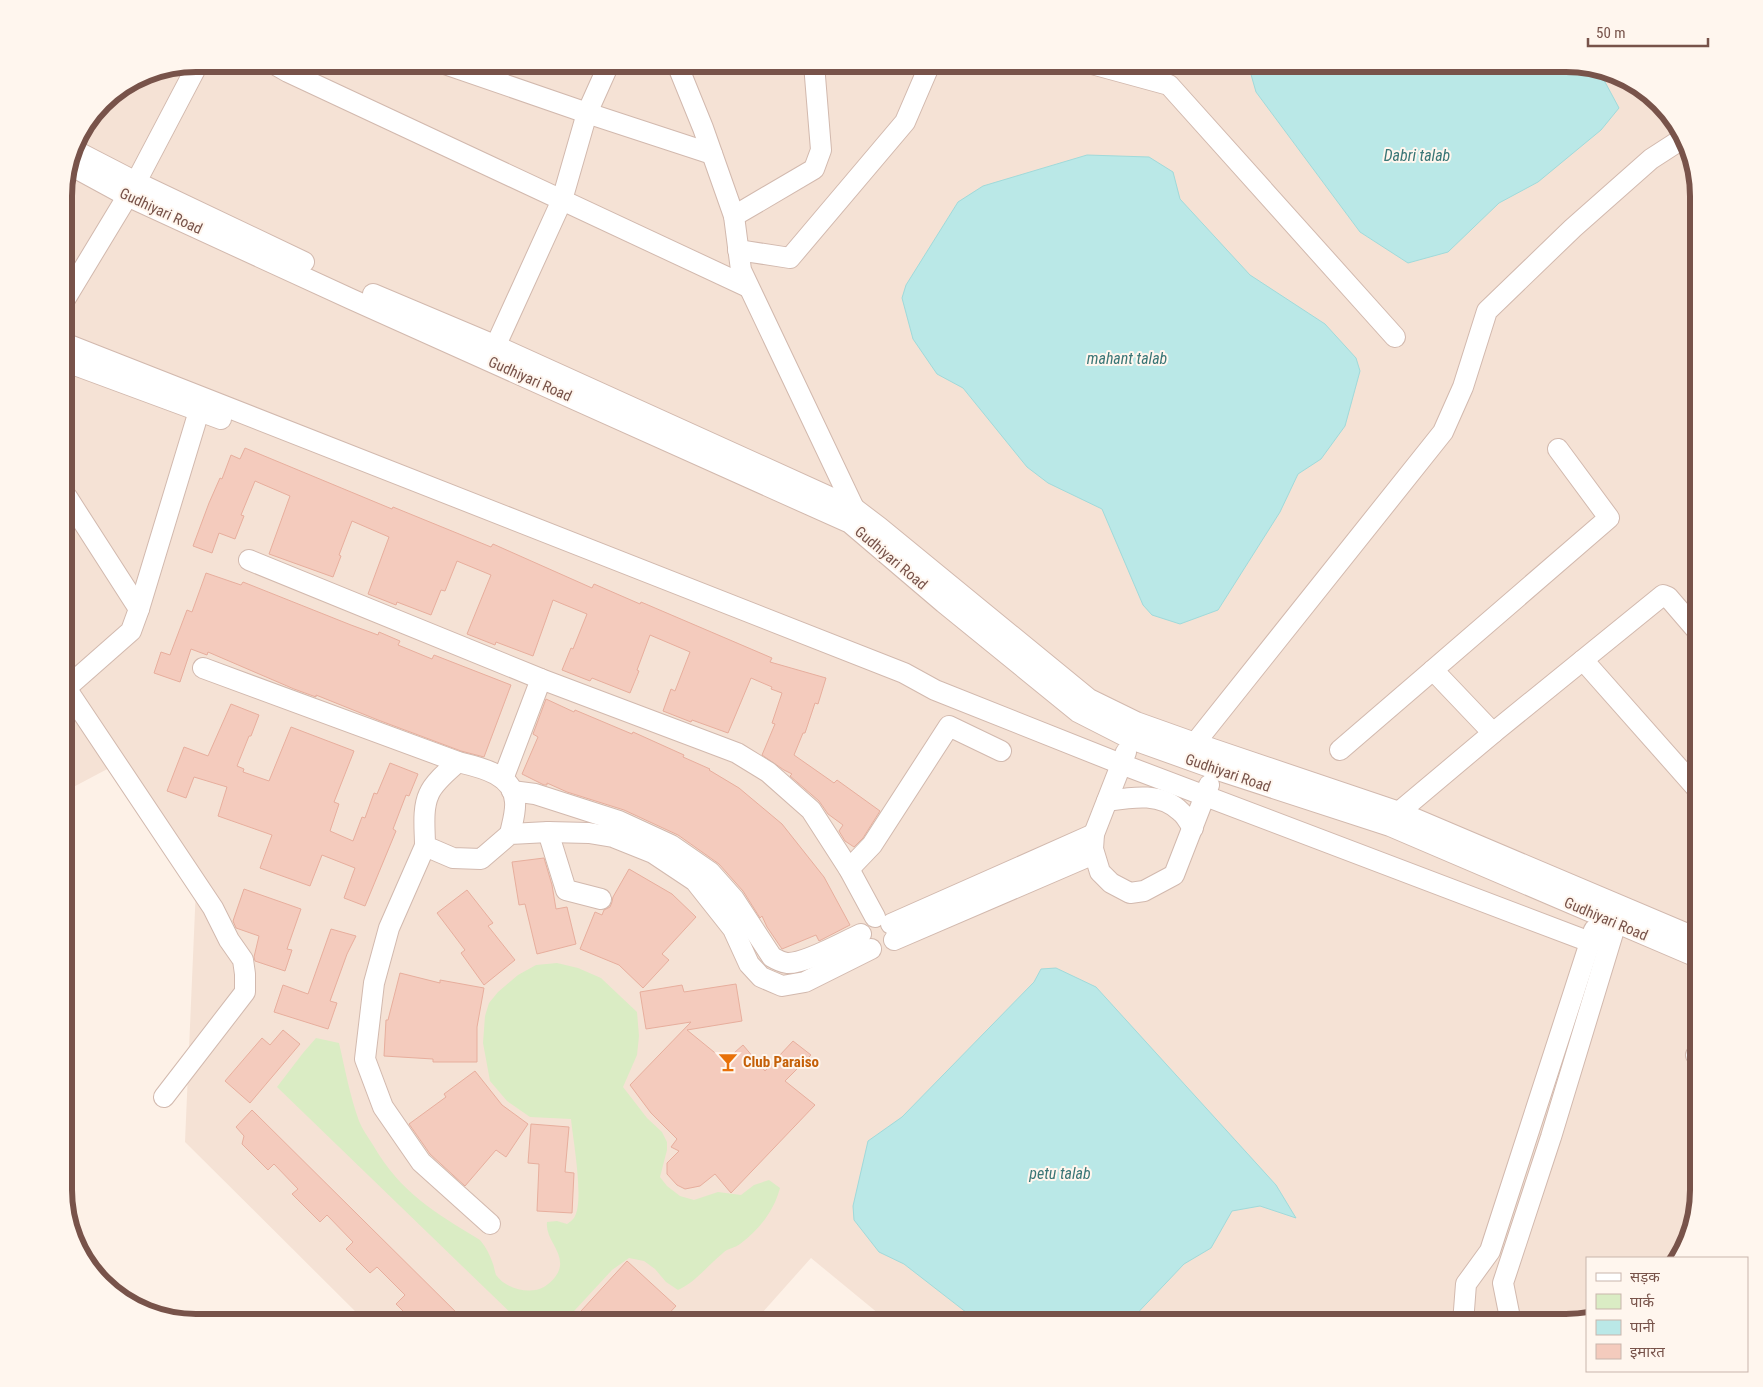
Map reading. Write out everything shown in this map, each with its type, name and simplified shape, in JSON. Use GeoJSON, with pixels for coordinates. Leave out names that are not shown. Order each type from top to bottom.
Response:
{"type":"FeatureCollection","features":[{"type":"Feature","properties":{"kind":"street"},"geometry":{"type":"LineString","coordinates":[[73,286],[132,189],[193,73]]}},
{"type":"Feature","properties":{"kind":"street"},"geometry":{"type":"LineString","coordinates":[[290,73],[748,287]]}},
{"type":"Feature","properties":{"kind":"street"},"geometry":{"type":"LineString","coordinates":[[471,73],[712,154]]}},
{"type":"Feature","properties":{"kind":"street"},"geometry":{"type":"LineString","coordinates":[[492,353],[562,200],[587,113],[604,73]]}},
{"type":"Feature","properties":{"kind":"street"},"geometry":{"type":"LineString","coordinates":[[681,73],[734,216],[741,270],[852,516]]}},
{"type":"Feature","properties":{"kind":"street"},"geometry":{"type":"LineString","coordinates":[[734,216],[814,169],[822,150],[815,73]]}},
{"type":"Feature","properties":{"kind":"street"},"geometry":{"type":"LineString","coordinates":[[738,250],[790,258],[905,122],[926,73]]}},
{"type":"Feature","properties":{"kind":"street"},"geometry":{"type":"LineString","coordinates":[[1125,73],[1169,85],[1395,337]]}},
{"type":"Feature","properties":{"kind":"street"},"geometry":{"type":"LineString","coordinates":[[1195,743],[1443,432],[1463,387],[1487,311],[1573,228],[1651,159],[1678,142]]}},
{"type":"Feature","properties":{"kind":"street","name":"Gudhiyari Road"},"geometry":{"type":"LineString","coordinates":[[80,154],[132,189]]}},
{"type":"Feature","properties":{"kind":"street","name":"Gudhiyari Road"},"geometry":{"type":"LineString","coordinates":[[76,168],[132,189],[349,284],[492,353],[879,527],[1089,699],[1136,722],[1399,812],[1690,935]]}},
{"type":"Feature","properties":{"kind":"street"},"geometry":{"type":"LineString","coordinates":[[73,347],[904,673],[935,690],[1121,764],[1590,942]]}},
{"type":"Feature","properties":{"kind":"street"},"geometry":{"type":"LineString","coordinates":[[73,364],[199,411],[904,686],[935,690]]}},
{"type":"Feature","properties":{"kind":"street"},"geometry":{"type":"LineString","coordinates":[[73,682],[131,631],[199,411]]}},
{"type":"Feature","properties":{"kind":"street"},"geometry":{"type":"LineString","coordinates":[[1340,750],[1609,518],[1558,449]]}},
{"type":"Feature","properties":{"kind":"street"},"geometry":{"type":"LineString","coordinates":[[73,506],[139,609]]}},
{"type":"Feature","properties":{"kind":"street","name":"Gudhiyari Road"},"geometry":{"type":"LineString","coordinates":[[852,516],[944,603],[1078,712],[1131,739],[1215,769],[1390,826],[1690,954]]}},
{"type":"Feature","properties":{"kind":"street"},"geometry":{"type":"LineString","coordinates":[[249,560],[540,679],[737,753],[768,772],[811,810],[887,927],[888,946],[879,950],[866,942],[863,925],[868,920],[887,927],[1094,854]]}},
{"type":"Feature","properties":{"kind":"street"},"geometry":{"type":"LineString","coordinates":[[1399,812],[1663,595],[1668,597],[1690,623]]}},
{"type":"Feature","properties":{"kind":"street"},"geometry":{"type":"LineString","coordinates":[[1583,660],[1690,780]]}},
{"type":"Feature","properties":{"kind":"street"},"geometry":{"type":"LineString","coordinates":[[203,668],[458,762],[483,768],[508,785],[619,821],[656,846],[695,881],[733,929],[749,964],[761,976],[782,986],[805,982],[866,942]]}},
{"type":"Feature","properties":{"kind":"street"},"geometry":{"type":"LineString","coordinates":[[1433,670],[1493,733]]}},
{"type":"Feature","properties":{"kind":"street"},"geometry":{"type":"LineString","coordinates":[[510,834],[515,802],[508,785],[540,679]]}},
{"type":"Feature","properties":{"kind":"street"},"geometry":{"type":"LineString","coordinates":[[73,701],[213,908],[229,940],[243,960],[245,974],[244,992],[164,1097]]}},
{"type":"Feature","properties":{"kind":"street"},"geometry":{"type":"LineString","coordinates":[[849,869],[872,845],[949,726],[1001,751]]}},
{"type":"Feature","properties":{"kind":"street"},"geometry":{"type":"LineString","coordinates":[[1131,739],[1094,834],[1094,854],[1100,872],[1111,883],[1130,893],[1144,891],[1174,875],[1215,769]]}},
{"type":"Feature","properties":{"kind":"street"},"geometry":{"type":"LineString","coordinates":[[458,762],[438,781],[429,794],[426,808],[425,846],[389,928],[374,983],[365,1059],[383,1107],[421,1162],[490,1224]]}},
{"type":"Feature","properties":{"kind":"street"},"geometry":{"type":"LineString","coordinates":[[1107,800],[1144,797],[1165,801],[1181,812],[1193,828]]}},
{"type":"Feature","properties":{"kind":"street"},"geometry":{"type":"LineString","coordinates":[[425,846],[454,858],[481,859],[510,834],[548,832],[589,833],[656,846]]}},
{"type":"Feature","properties":{"kind":"street"},"geometry":{"type":"LineString","coordinates":[[548,832],[566,890],[601,899]]}},
{"type":"Feature","properties":{"kind":"street"},"geometry":{"type":"LineString","coordinates":[[887,927],[1094,834]]}},
{"type":"Feature","properties":{"kind":"street"},"geometry":{"type":"LineString","coordinates":[[1464,1314],[1466,1284],[1490,1252],[1590,942],[1607,919]]}},
{"type":"Feature","properties":{"kind":"street"},"geometry":{"type":"LineString","coordinates":[[1509,1314],[1502,1283],[1552,1137],[1607,919]]}},
{"type":"Feature","properties":{"kind":"shaded area"},"geometry":{"type":"Polygon","coordinates":[[[189,73],[1566,73],[1583,74],[1606,79],[1621,85],[1642,98],[1660,115],[1670,128],[1684,157],[1688,172],[1690,197],[1689,1207],[1684,1230],[1671,1257],[1586,1257],[1586,1313],[879,1314],[811,1258],[761,1314],[358,1314],[185,1142],[196,887],[113,766],[73,787],[73,189],[82,149],[93,128],[115,103],[128,93],[149,82],[172,75],[189,73]]]}},
{"type":"Feature","properties":{"kind":"green space"},"geometry":{"type":"Polygon","coordinates":[[[557,963],[578,968],[601,978],[637,1012],[639,1036],[637,1055],[623,1087],[647,1118],[662,1132],[667,1142],[667,1150],[660,1177],[667,1186],[680,1196],[694,1200],[718,1192],[741,1195],[754,1185],[769,1180],[780,1188],[770,1212],[747,1239],[725,1251],[696,1278],[678,1290],[666,1282],[655,1269],[644,1261],[629,1258],[612,1270],[571,1314],[512,1314],[277,1087],[316,1038],[339,1043],[350,1092],[360,1124],[395,1176],[407,1189],[433,1210],[480,1240],[489,1254],[496,1275],[500,1280],[518,1289],[532,1290],[544,1287],[555,1278],[560,1266],[559,1255],[548,1233],[547,1222],[557,1221],[567,1224],[574,1217],[577,1208],[578,1183],[571,1119],[530,1117],[507,1101],[490,1081],[483,1043],[485,1016],[489,1003],[498,992],[518,975],[536,965],[557,963]]]}},
{"type":"Feature","properties":{"kind":"water","name":"Dabri talab"},"geometry":{"type":"Polygon","coordinates":[[[1251,73],[1566,73],[1603,78],[1619,108],[1601,130],[1538,182],[1499,203],[1448,252],[1408,263],[1360,232],[1256,92],[1251,73]]]}},
{"type":"Feature","properties":{"kind":"water","name":"mahant talab"},"geometry":{"type":"Polygon","coordinates":[[[1087,155],[1149,157],[1173,172],[1180,199],[1250,275],[1325,324],[1356,358],[1360,371],[1345,426],[1321,459],[1298,474],[1280,512],[1218,610],[1180,624],[1152,615],[1143,605],[1102,509],[1048,483],[1027,467],[963,388],[937,374],[913,339],[902,298],[906,285],[958,202],[983,186],[1087,155]]]}},
{"type":"Feature","properties":{"kind":"water","name":"petu talab"},"geometry":{"type":"Polygon","coordinates":[[[1056,968],[1096,987],[1276,1185],[1296,1218],[1260,1206],[1232,1211],[1211,1248],[1184,1264],[1137,1314],[968,1314],[904,1264],[879,1252],[854,1220],[853,1206],[868,1141],[902,1117],[1034,982],[1041,969],[1056,968]]]}},
{"type":"Feature","properties":{"kind":"building"},"geometry":{"type":"Polygon","coordinates":[[[245,448],[392,509],[393,507],[491,547],[493,544],[592,588],[594,584],[640,604],[641,602],[772,658],[770,662],[826,678],[818,704],[815,703],[805,733],[803,733],[794,755],[834,783],[837,780],[880,811],[863,838],[854,847],[845,841],[839,831],[843,825],[828,814],[819,801],[790,776],[792,774],[762,755],[775,724],[772,723],[782,693],[771,689],[772,687],[751,678],[728,733],[663,711],[671,689],[675,691],[690,652],[650,635],[630,693],[592,678],[590,681],[562,670],[587,614],[553,600],[533,656],[496,642],[495,645],[467,634],[491,575],[457,561],[445,591],[441,590],[431,615],[397,602],[396,605],[368,594],[389,537],[352,521],[333,577],[269,554],[290,496],[255,481],[241,515],[244,516],[235,539],[219,533],[212,553],[193,546],[209,503],[220,478],[222,479],[231,455],[240,459],[245,448]]]}},
{"type":"Feature","properties":{"kind":"building"},"geometry":{"type":"Polygon","coordinates":[[[206,573],[241,585],[243,582],[378,635],[379,632],[400,641],[398,645],[432,659],[434,655],[511,685],[484,757],[461,751],[316,695],[316,697],[294,689],[208,652],[207,655],[191,649],[180,682],[154,673],[161,652],[170,655],[187,610],[192,612],[206,573]]]}},
{"type":"Feature","properties":{"kind":"building"},"geometry":{"type":"Polygon","coordinates":[[[546,699],[632,734],[633,732],[684,755],[683,757],[710,769],[739,788],[782,824],[824,877],[850,925],[819,941],[816,935],[782,949],[762,916],[760,918],[743,891],[719,864],[678,835],[624,810],[567,792],[547,783],[547,785],[544,785],[522,774],[538,737],[533,734],[546,699]]]}},
{"type":"Feature","properties":{"kind":"building"},"geometry":{"type":"Polygon","coordinates":[[[231,704],[259,715],[237,766],[244,769],[243,772],[269,781],[291,727],[354,751],[334,802],[339,804],[330,831],[353,841],[362,817],[365,818],[374,793],[377,794],[390,763],[418,774],[409,796],[406,795],[393,829],[396,831],[365,906],[344,898],[355,868],[322,855],[310,886],[260,868],[272,835],[218,816],[227,787],[194,777],[186,798],[167,791],[184,747],[208,756],[231,704]]]}},
{"type":"Feature","properties":{"kind":"building"},"geometry":{"type":"Polygon","coordinates":[[[544,858],[552,885],[556,909],[567,907],[576,944],[537,954],[525,904],[519,905],[512,862],[544,858]]]}},
{"type":"Feature","properties":{"kind":"building"},"geometry":{"type":"Polygon","coordinates":[[[629,869],[672,894],[696,917],[662,954],[669,960],[643,988],[619,965],[580,949],[595,912],[602,915],[604,910],[610,907],[613,897],[629,869]]]}},
{"type":"Feature","properties":{"kind":"building"},"geometry":{"type":"Polygon","coordinates":[[[244,889],[301,909],[287,949],[292,950],[285,971],[255,961],[254,957],[259,936],[236,928],[233,921],[244,889]]]}},
{"type":"Feature","properties":{"kind":"building"},"geometry":{"type":"Polygon","coordinates":[[[467,890],[493,923],[488,926],[515,960],[484,985],[461,953],[465,950],[437,913],[467,890]]]}},
{"type":"Feature","properties":{"kind":"building"},"geometry":{"type":"Polygon","coordinates":[[[331,929],[356,936],[347,954],[330,1001],[337,1003],[328,1029],[274,1012],[283,985],[308,994],[331,929]]]}},
{"type":"Feature","properties":{"kind":"building"},"geometry":{"type":"Polygon","coordinates":[[[400,973],[440,983],[440,980],[484,988],[477,1027],[477,1062],[433,1062],[433,1059],[384,1056],[386,1020],[388,1020],[400,973]]]}},
{"type":"Feature","properties":{"kind":"building"},"geometry":{"type":"Polygon","coordinates":[[[736,984],[742,1021],[687,1030],[725,1061],[743,1045],[765,1071],[793,1041],[811,1055],[785,1081],[815,1105],[731,1193],[715,1174],[700,1186],[685,1189],[677,1185],[667,1174],[667,1163],[679,1151],[671,1147],[677,1139],[651,1113],[630,1085],[691,1022],[646,1029],[640,992],[682,985],[684,992],[736,984]]]}},
{"type":"Feature","properties":{"kind":"building"},"geometry":{"type":"Polygon","coordinates":[[[283,1030],[300,1044],[250,1103],[225,1081],[262,1038],[270,1045],[283,1030]]]}},
{"type":"Feature","properties":{"kind":"building"},"geometry":{"type":"Polygon","coordinates":[[[475,1071],[502,1105],[528,1124],[506,1157],[496,1150],[465,1186],[430,1154],[409,1124],[446,1097],[444,1094],[475,1071]]]}},
{"type":"Feature","properties":{"kind":"building"},"geometry":{"type":"Polygon","coordinates":[[[252,1110],[458,1314],[406,1314],[396,1304],[405,1295],[377,1267],[370,1273],[346,1249],[353,1242],[327,1215],[320,1222],[292,1194],[298,1189],[274,1164],[268,1170],[242,1144],[244,1136],[236,1127],[252,1110]]]}},
{"type":"Feature","properties":{"kind":"building"},"geometry":{"type":"Polygon","coordinates":[[[531,1124],[569,1127],[565,1172],[574,1173],[572,1213],[537,1211],[539,1164],[528,1163],[531,1124]]]}},
{"type":"Feature","properties":{"kind":"building"},"geometry":{"type":"Polygon","coordinates":[[[627,1261],[676,1306],[668,1314],[578,1314],[627,1261]]]}},
{"type":"Feature","properties":{"kind":"place","name":"Club Paraiso"},"geometry":{"type":"Point","coordinates":[728,1062]}}]}
